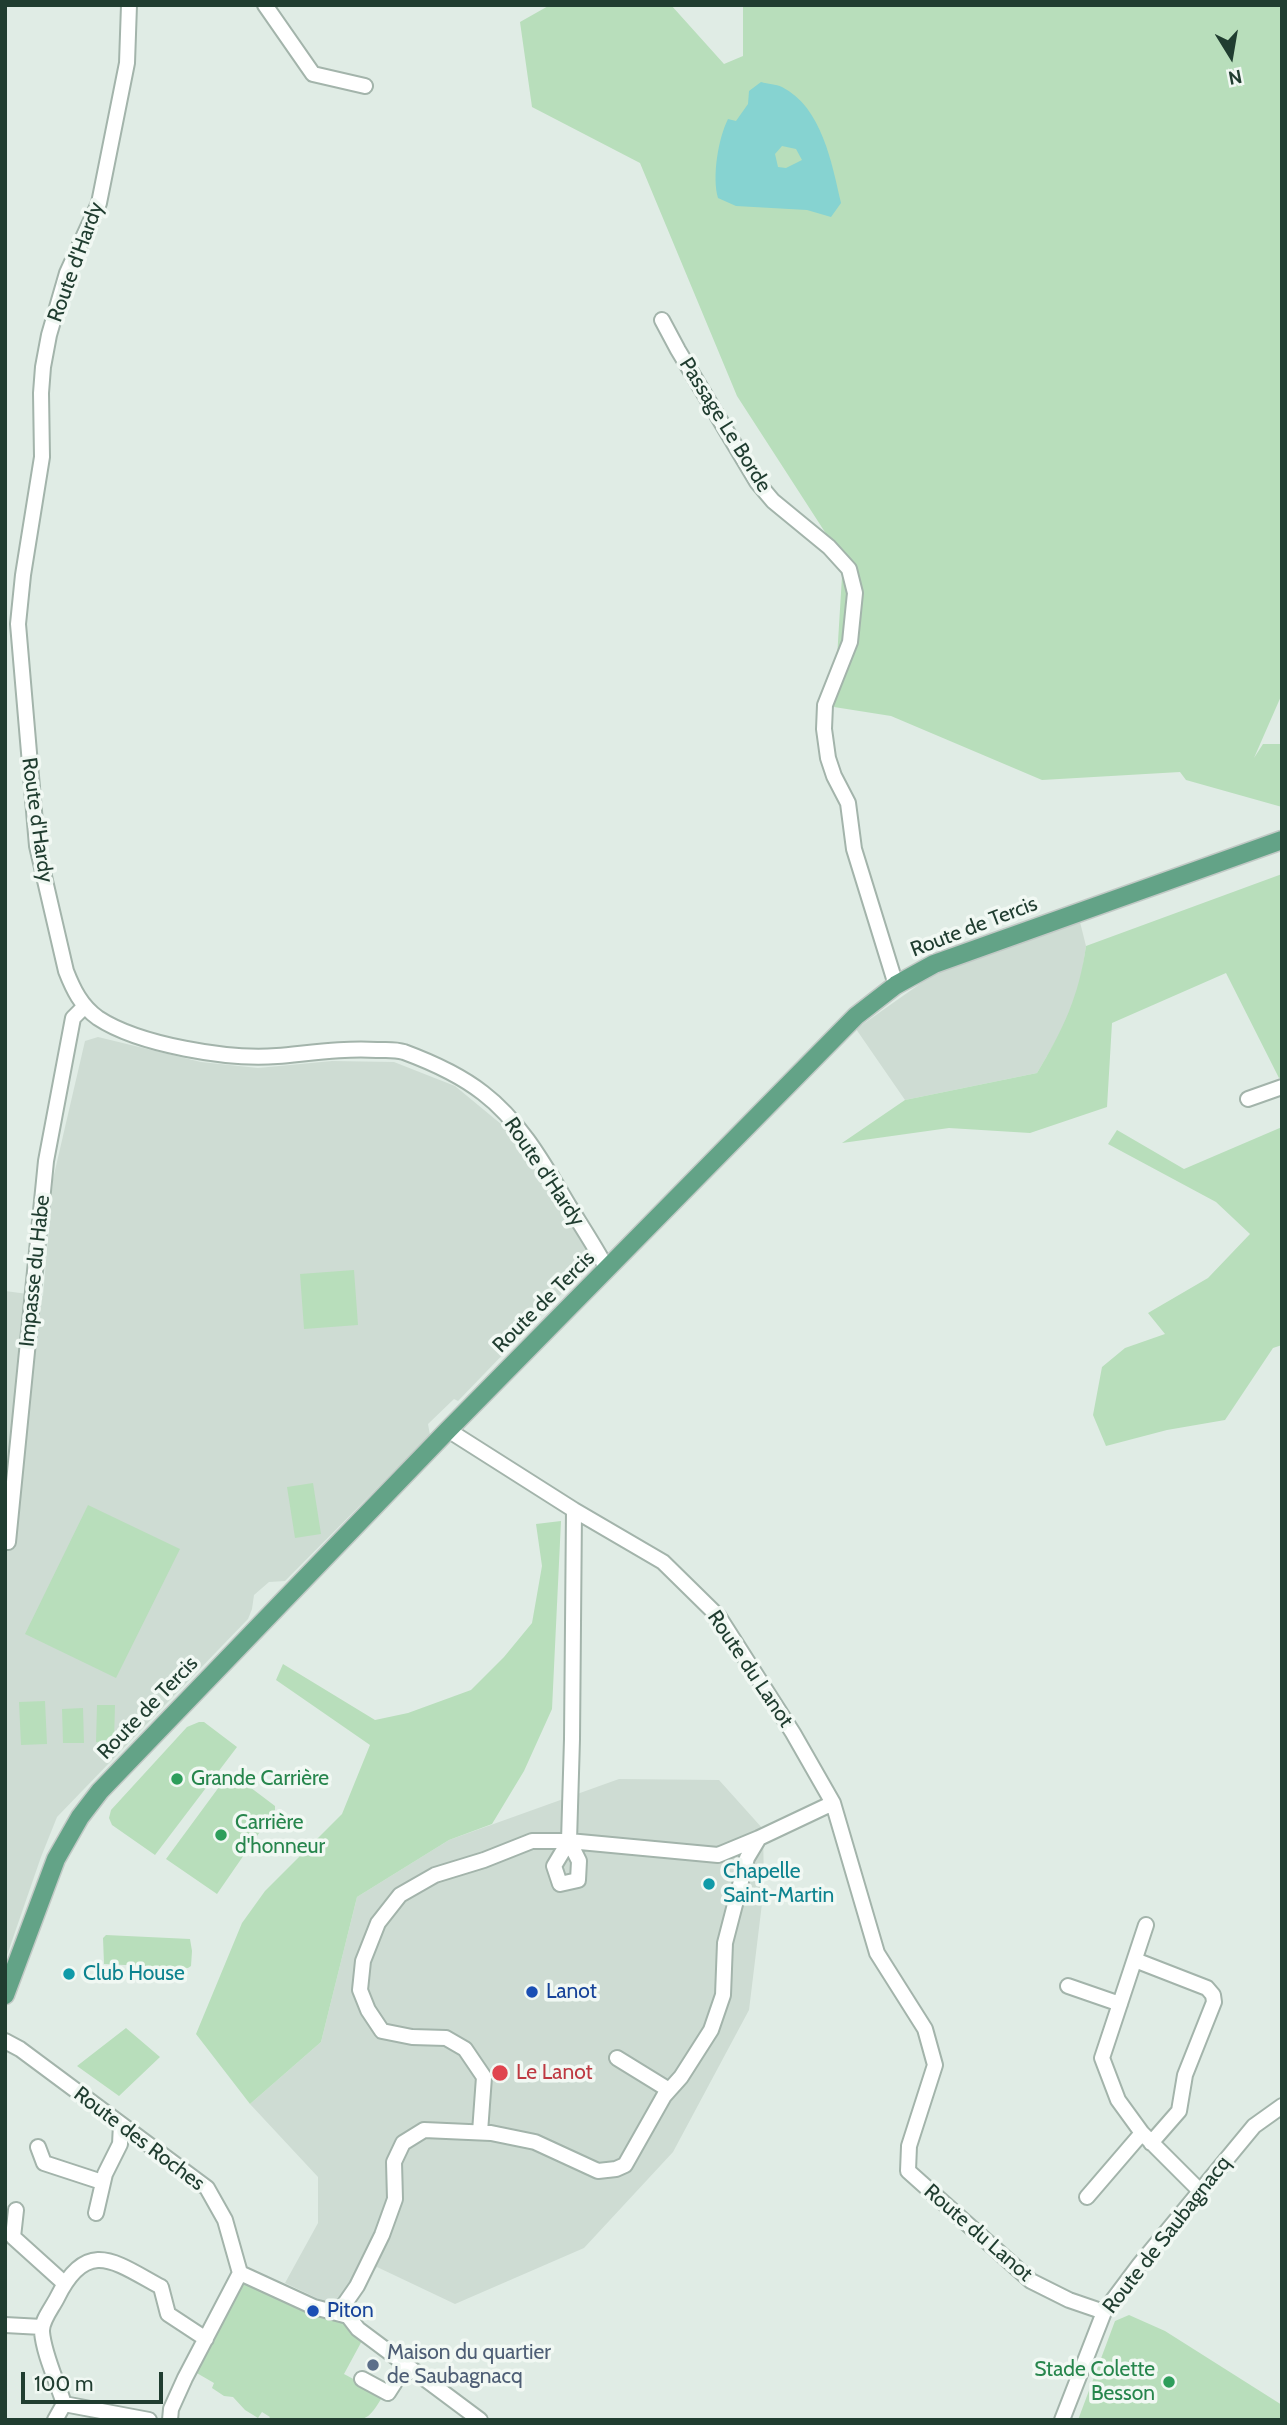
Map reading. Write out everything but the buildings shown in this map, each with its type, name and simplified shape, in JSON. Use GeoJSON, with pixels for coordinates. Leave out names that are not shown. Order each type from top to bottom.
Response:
{"type":"FeatureCollection","features":[{"type":"Feature","properties":{"kind":"main road","name":"Route de Tercis"},"geometry":{"type":"LineString","coordinates":[[5,1995],[56,1859],[80,1817],[100,1791],[448,1430],[838,1033],[897,985],[934,964],[1282,840]]}},
{"type":"Feature","properties":{"kind":"street","name":"Route d'Hardy"},"geometry":{"type":"LineString","coordinates":[[129,5],[125,76],[99,203],[67,273],[49,335],[43,367],[42,457],[18,624],[37,846],[66,971],[73,990],[99,1018],[174,1047],[274,1056],[348,1048],[400,1051],[430,1062],[484,1093],[505,1113],[526,1138],[553,1179],[607,1269]]}},
{"type":"Feature","properties":{"kind":"street"},"geometry":{"type":"LineString","coordinates":[[265,5],[313,74],[365,86]]}},
{"type":"Feature","properties":{"kind":"street","name":"Passage Le Borde"},"geometry":{"type":"LineString","coordinates":[[662,320],[757,482],[773,501],[829,547],[849,569],[855,593],[850,642],[825,705],[824,729],[828,758],[848,803],[854,849],[897,985]]}},
{"type":"Feature","properties":{"kind":"street","name":"Impasse du Habe"},"geometry":{"type":"LineString","coordinates":[[8,1542],[46,1161],[73,1018],[85,1006]]}},
{"type":"Feature","properties":{"kind":"street"},"geometry":{"type":"LineString","coordinates":[[1248,1099],[1282,1087]]}},
{"type":"Feature","properties":{"kind":"street","name":"Route du Lanot"},"geometry":{"type":"LineString","coordinates":[[448,1430],[574,1510],[663,1562],[719,1617],[793,1733],[833,1803],[877,1953],[925,2029],[935,2065],[909,2146],[908,2171],[1031,2281],[1069,2300],[1104,2312]]}},
{"type":"Feature","properties":{"kind":"street"},"geometry":{"type":"LineString","coordinates":[[569,1841],[574,1510]]}},
{"type":"Feature","properties":{"kind":"street"},"geometry":{"type":"LineString","coordinates":[[480,2132],[484,2077],[465,2049],[446,2038],[412,2037],[382,2031],[368,2010],[360,1990],[363,1961],[379,1923],[400,1895],[435,1875],[533,1841],[569,1841],[719,1855],[833,1803]]}},
{"type":"Feature","properties":{"kind":"street"},"geometry":{"type":"LineString","coordinates":[[339,2312],[357,2286],[382,2235],[395,2199],[394,2162],[403,2143],[424,2130],[480,2132],[535,2142],[598,2171],[625,2165],[669,2090],[700,2049],[715,2019],[723,1996],[725,1943],[747,1858],[759,1838]]}},
{"type":"Feature","properties":{"kind":"street"},"geometry":{"type":"LineString","coordinates":[[1146,1925],[1102,2058],[1118,2100],[1146,2138],[1200,2191]]}},
{"type":"Feature","properties":{"kind":"street"},"geometry":{"type":"LineString","coordinates":[[1087,2197],[1146,2138],[1179,2111],[1185,2074],[1214,2002],[1213,1995],[1207,1988],[1135,1960]]}},
{"type":"Feature","properties":{"kind":"street"},"geometry":{"type":"LineString","coordinates":[[1068,1986],[1120,2004]]}},
{"type":"Feature","properties":{"kind":"street","name":"Route des Roches"},"geometry":{"type":"LineString","coordinates":[[5,2041],[20,2049],[207,2188],[225,2220],[240,2273]]}},
{"type":"Feature","properties":{"kind":"street"},"geometry":{"type":"LineString","coordinates":[[617,2058],[669,2090]]}},
{"type":"Feature","properties":{"kind":"street","name":"Route de Saubagnacq"},"geometry":{"type":"LineString","coordinates":[[1062,2420],[1104,2312],[1140,2264],[1254,2126],[1282,2106]]}},
{"type":"Feature","properties":{"kind":"street"},"geometry":{"type":"LineString","coordinates":[[96,2213],[102,2182],[120,2144],[121,2124]]}},
{"type":"Feature","properties":{"kind":"street"},"geometry":{"type":"LineString","coordinates":[[38,2147],[44,2163],[102,2182]]}},
{"type":"Feature","properties":{"kind":"street"},"geometry":{"type":"LineString","coordinates":[[16,2210],[13,2237],[64,2283]]}},
{"type":"Feature","properties":{"kind":"street"},"geometry":{"type":"LineString","coordinates":[[55,2420],[64,2404],[41,2327],[68,2275],[93,2260],[110,2260],[161,2287],[168,2314],[206,2339]]}},
{"type":"Feature","properties":{"kind":"street"},"geometry":{"type":"LineString","coordinates":[[170,2420],[171,2409],[240,2273],[314,2307],[348,2316],[358,2329],[480,2420]]}},
{"type":"Feature","properties":{"kind":"street"},"geometry":{"type":"LineString","coordinates":[[5,2325],[41,2327]]}},
{"type":"Feature","properties":{"kind":"street"},"geometry":{"type":"LineString","coordinates":[[362,2379],[388,2393],[406,2365]]}},
{"type":"Feature","properties":{"kind":"street"},"geometry":{"type":"LineString","coordinates":[[64,2404],[149,2420]]}},
{"type":"Feature","properties":{"kind":"shaded area"},"geometry":{"type":"Polygon","coordinates":[[[1080,922],[1086,946],[1074,1003],[1064,1027],[1037,1073],[905,1100],[856,1029],[934,974],[1080,922]]]}},
{"type":"Feature","properties":{"kind":"shaded area"},"geometry":{"type":"Polygon","coordinates":[[[98,1037],[201,1062],[258,1068],[332,1061],[394,1062],[455,1086],[501,1124],[595,1259],[458,1401],[454,1399],[428,1424],[430,1435],[285,1581],[269,1582],[254,1595],[248,1619],[57,1817],[5,1961],[5,1291],[43,1296],[53,1179],[85,1041],[98,1037]]]}},
{"type":"Feature","properties":{"kind":"shaded area","name":"Le Lanot"},"geometry":{"type":"Polygon","coordinates":[[[619,1779],[719,1780],[763,1829],[764,1887],[749,2010],[673,2152],[584,2248],[455,2304],[377,2267],[344,2311],[285,2283],[318,2223],[318,2177],[250,2104],[321,2042],[357,1897],[449,1840],[619,1779]]]}},
{"type":"Feature","properties":{"kind":"green space"},"geometry":{"type":"Polygon","coordinates":[[[550,5],[671,5],[724,64],[743,56],[743,5],[1282,5],[1282,694],[1254,758],[1263,744],[1282,744],[1282,807],[1186,780],[1180,772],[1042,780],[891,716],[834,707],[843,560],[737,396],[640,163],[532,107],[520,22],[550,5]]]}},
{"type":"Feature","properties":{"kind":"green space"},"geometry":{"type":"Polygon","coordinates":[[[1282,874],[1282,1077],[1279,1078],[1226,973],[1112,1023],[1107,1107],[1030,1133],[949,1128],[842,1143],[905,1100],[1037,1073],[1069,1012],[1086,946],[1282,874]]]}},
{"type":"Feature","properties":{"kind":"green space"},"geometry":{"type":"Polygon","coordinates":[[[1282,1127],[1282,1345],[1273,1348],[1225,1420],[1167,1430],[1106,1446],[1093,1415],[1102,1367],[1125,1348],[1165,1334],[1148,1313],[1208,1278],[1250,1234],[1216,1202],[1108,1144],[1117,1130],[1184,1169],[1282,1127]]]}},
{"type":"Feature","properties":{"kind":"green space"},"geometry":{"type":"Polygon","coordinates":[[[354,1270],[358,1325],[304,1329],[300,1274],[354,1270]]]}},
{"type":"Feature","properties":{"kind":"green space"},"geometry":{"type":"Polygon","coordinates":[[[313,1483],[321,1534],[295,1538],[287,1487],[313,1483]]]}},
{"type":"Feature","properties":{"kind":"green space"},"geometry":{"type":"Polygon","coordinates":[[[88,1505],[180,1549],[116,1678],[25,1634],[88,1505]]]}},
{"type":"Feature","properties":{"kind":"green space"},"geometry":{"type":"Polygon","coordinates":[[[561,1521],[552,1709],[524,1771],[492,1824],[449,1840],[357,1897],[321,2042],[250,2104],[196,2034],[242,1923],[265,1891],[342,1814],[370,1745],[276,1680],[283,1664],[375,1720],[408,1713],[471,1690],[504,1657],[532,1623],[542,1566],[536,1524],[561,1521]]]}},
{"type":"Feature","properties":{"kind":"green space"},"geometry":{"type":"Polygon","coordinates":[[[45,1701],[47,1744],[21,1745],[19,1702],[45,1701]]]}},
{"type":"Feature","properties":{"kind":"green space"},"geometry":{"type":"Polygon","coordinates":[[[97,1705],[115,1705],[114,1742],[96,1742],[97,1705]]]}},
{"type":"Feature","properties":{"kind":"green space"},"geometry":{"type":"Polygon","coordinates":[[[83,1708],[84,1743],[63,1743],[62,1709],[83,1708]]]}},
{"type":"Feature","properties":{"kind":"green space","name":"Grande Carrière"},"geometry":{"type":"Polygon","coordinates":[[[204,1722],[237,1747],[155,1855],[112,1825],[109,1818],[111,1810],[187,1727],[204,1722]]]}},
{"type":"Feature","properties":{"kind":"green space","name":"Carrière d'honneur"},"geometry":{"type":"Polygon","coordinates":[[[230,1772],[275,1806],[275,1810],[217,1894],[166,1859],[230,1772]]]}},
{"type":"Feature","properties":{"kind":"green space"},"geometry":{"type":"Polygon","coordinates":[[[106,1935],[190,1939],[191,1966],[104,1964],[103,1938],[106,1935]]]}},
{"type":"Feature","properties":{"kind":"green space"},"geometry":{"type":"Polygon","coordinates":[[[126,2028],[160,2057],[119,2096],[77,2066],[126,2028]]]}},
{"type":"Feature","properties":{"kind":"green space"},"geometry":{"type":"Polygon","coordinates":[[[245,2284],[342,2316],[364,2337],[344,2374],[376,2391],[381,2399],[368,2416],[360,2419],[268,2420],[270,2417],[262,2412],[258,2418],[245,2410],[233,2397],[224,2396],[212,2388],[214,2383],[195,2372],[241,2285],[245,2284]]]}},
{"type":"Feature","properties":{"kind":"green space","name":"Stade Colette Besson"},"geometry":{"type":"Polygon","coordinates":[[[1129,2315],[1165,2331],[1282,2405],[1282,2420],[1078,2420],[1115,2321],[1129,2315]]]}},
{"type":"Feature","properties":{"kind":"water"},"geometry":{"type":"Polygon","coordinates":[[[761,82],[777,85],[796,96],[807,108],[823,138],[834,171],[841,203],[831,217],[807,210],[736,206],[718,198],[716,169],[721,137],[728,119],[736,121],[748,104],[749,91],[761,82]],[[782,146],[775,154],[778,167],[786,168],[802,160],[796,149],[782,146]]]}},
{"type":"Feature","properties":{"kind":"place","name":"Grande Carrière"},"geometry":{"type":"Point","coordinates":[177,1779]}},
{"type":"Feature","properties":{"kind":"place","name":"Carrière d'honneur"},"geometry":{"type":"Point","coordinates":[221,1835]}},
{"type":"Feature","properties":{"kind":"place","name":"Chapelle Saint-Martin"},"geometry":{"type":"Point","coordinates":[709,1884]}},
{"type":"Feature","properties":{"kind":"place","name":"Club House"},"geometry":{"type":"Point","coordinates":[69,1974]}},
{"type":"Feature","properties":{"kind":"place","name":"Lanot"},"geometry":{"type":"Point","coordinates":[532,1992]}},
{"type":"Feature","properties":{"kind":"place","name":"Le Lanot"},"geometry":{"type":"Point","coordinates":[500,2073]}},
{"type":"Feature","properties":{"kind":"place","name":"Piton"},"geometry":{"type":"Point","coordinates":[313,2311]}},
{"type":"Feature","properties":{"kind":"place","name":"Maison du quartier de Saubagnacq"},"geometry":{"type":"Point","coordinates":[373,2365]}},
{"type":"Feature","properties":{"kind":"place","name":"Stade Colette Besson"},"geometry":{"type":"Point","coordinates":[1169,2382]}}]}
